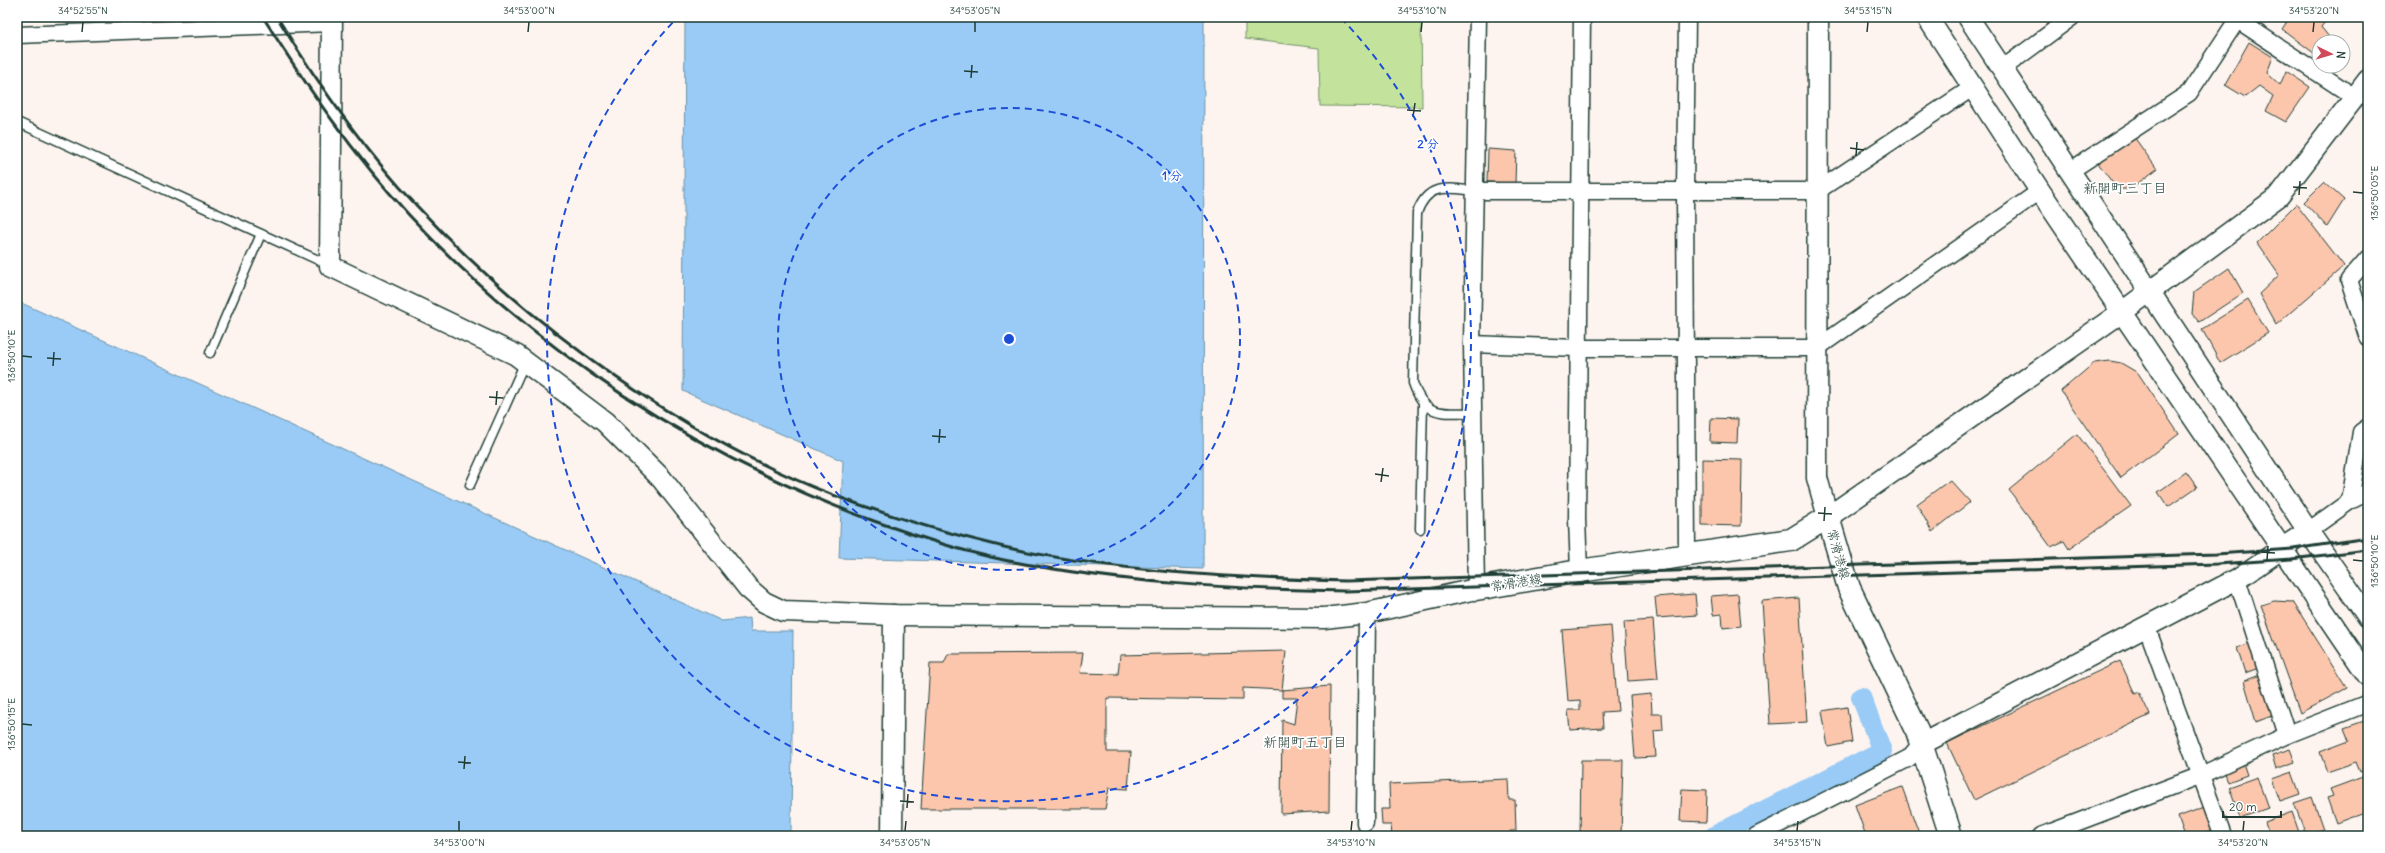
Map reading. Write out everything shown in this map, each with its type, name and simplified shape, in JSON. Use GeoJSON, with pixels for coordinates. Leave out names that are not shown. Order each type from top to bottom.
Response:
{"type":"FeatureCollection","features":[{"type":"Feature","properties":{"kind":"main road","name":"常滑港線"},"geometry":{"type":"LineString","coordinates":[[1476,590],[1579,571],[1791,540],[1828,517],[1849,588],[1916,728],[1920,745],[1951,836]]}},
{"type":"Feature","properties":{"kind":"street"},"geometry":{"type":"LineString","coordinates":[[17,35],[332,20],[330,266],[516,355],[605,422],[634,449],[661,478],[748,588],[764,602],[782,611],[894,615],[1324,618],[1367,613],[1476,590],[1472,344],[1478,17]]}},
{"type":"Feature","properties":{"kind":"street"},"geometry":{"type":"LineString","coordinates":[[1579,571],[1577,519],[1582,17]]}},
{"type":"Feature","properties":{"kind":"street"},"geometry":{"type":"LineString","coordinates":[[1687,17],[1685,191],[1687,555]]}},
{"type":"Feature","properties":{"kind":"street"},"geometry":{"type":"LineString","coordinates":[[1818,17],[1817,478],[1828,517],[2122,312],[2279,196],[2362,103],[2368,80]]}},
{"type":"Feature","properties":{"kind":"street"},"geometry":{"type":"LineString","coordinates":[[1927,17],[2040,191],[2368,676]]}},
{"type":"Feature","properties":{"kind":"street"},"geometry":{"type":"LineString","coordinates":[[1968,17],[2308,532],[2368,617]]}},
{"type":"Feature","properties":{"kind":"street"},"geometry":{"type":"LineString","coordinates":[[2002,70],[2071,17]]}},
{"type":"Feature","properties":{"kind":"street"},"geometry":{"type":"LineString","coordinates":[[2070,171],[2189,93],[2237,18],[2362,103]]}},
{"type":"Feature","properties":{"kind":"street"},"geometry":{"type":"LineString","coordinates":[[1476,191],[1817,191],[1972,88]]}},
{"type":"Feature","properties":{"kind":"street"},"geometry":{"type":"LineString","coordinates":[[1472,344],[1578,348],[1817,348],[2040,191]]}},
{"type":"Feature","properties":{"kind":"street"},"geometry":{"type":"LineString","coordinates":[[2368,258],[2349,280],[2368,338]]}},
{"type":"Feature","properties":{"kind":"street"},"geometry":{"type":"LineString","coordinates":[[2350,501],[2360,432],[2368,427]]}},
{"type":"Feature","properties":{"kind":"street"},"geometry":{"type":"LineString","coordinates":[[1756,836],[1909,758],[1920,745],[1942,732],[2147,628],[2238,579],[2308,532],[2350,501],[2368,492]]}},
{"type":"Feature","properties":{"kind":"street"},"geometry":{"type":"LineString","coordinates":[[2238,579],[2287,735]]}},
{"type":"Feature","properties":{"kind":"street"},"geometry":{"type":"LineString","coordinates":[[1365,823],[1367,613]]}},
{"type":"Feature","properties":{"kind":"street"},"geometry":{"type":"LineString","coordinates":[[892,836],[894,615]]}},
{"type":"Feature","properties":{"kind":"street"},"geometry":{"type":"LineString","coordinates":[[2147,628],[2199,776],[2223,836]]}},
{"type":"Feature","properties":{"kind":"street"},"geometry":{"type":"LineString","coordinates":[[2040,836],[2199,776],[2287,735],[2368,703]]}},
{"type":"Feature","properties":{"kind":"lane"},"geometry":{"type":"LineString","coordinates":[[17,122],[330,266]]}},
{"type":"Feature","properties":{"kind":"lane"},"geometry":{"type":"LineString","coordinates":[[1473,413],[1444,412],[1429,409],[1418,400],[1413,383],[1416,213],[1421,201],[1433,190],[1453,188],[1476,191]]}},
{"type":"Feature","properties":{"kind":"lane"},"geometry":{"type":"LineString","coordinates":[[210,353],[261,234]]}},
{"type":"Feature","properties":{"kind":"lane"},"geometry":{"type":"LineString","coordinates":[[470,485],[525,362]]}},
{"type":"Feature","properties":{"kind":"lane"},"geometry":{"type":"LineString","coordinates":[[1420,529],[1423,404]]}},
{"type":"Feature","properties":{"kind":"green space"},"geometry":{"type":"Polygon","coordinates":[[[1245,17],[1421,17],[1422,107],[1320,106],[1319,48],[1245,39],[1245,17]]]}},
{"type":"Feature","properties":{"kind":"water"},"geometry":{"type":"Polygon","coordinates":[[[685,17],[1204,17],[1203,569],[839,558],[843,461],[683,391],[685,17]]]}},
{"type":"Feature","properties":{"kind":"water"},"geometry":{"type":"Polygon","coordinates":[[[17,301],[722,621],[750,618],[751,631],[793,631],[791,836],[17,836],[17,301]]]}},
{"type":"Feature","properties":{"kind":"building"},"geometry":{"type":"Polygon","coordinates":[[[2290,17],[2329,17],[2321,27],[2327,34],[2311,34],[2311,51],[2282,29],[2290,17]]]}},
{"type":"Feature","properties":{"kind":"building"},"geometry":{"type":"Polygon","coordinates":[[[2249,42],[2273,57],[2267,73],[2280,85],[2286,71],[2310,87],[2286,122],[2266,111],[2273,96],[2259,86],[2245,97],[2225,85],[2249,42]]]}},
{"type":"Feature","properties":{"kind":"building"},"geometry":{"type":"Polygon","coordinates":[[[2134,137],[2157,169],[2130,189],[2117,189],[2098,163],[2134,137]]]}},
{"type":"Feature","properties":{"kind":"building"},"geometry":{"type":"Polygon","coordinates":[[[1488,149],[1516,151],[1515,183],[1487,182],[1488,149]]]}},
{"type":"Feature","properties":{"kind":"building"},"geometry":{"type":"Polygon","coordinates":[[[2324,182],[2344,200],[2327,227],[2304,202],[2324,182]]]}},
{"type":"Feature","properties":{"kind":"building"},"geometry":{"type":"Polygon","coordinates":[[[2296,204],[2344,266],[2276,325],[2259,294],[2279,275],[2257,243],[2296,204]]]}},
{"type":"Feature","properties":{"kind":"building"},"geometry":{"type":"Polygon","coordinates":[[[2229,268],[2243,293],[2199,322],[2192,314],[2194,292],[2229,268]]]}},
{"type":"Feature","properties":{"kind":"building"},"geometry":{"type":"Polygon","coordinates":[[[2248,300],[2268,333],[2220,363],[2202,329],[2248,300]]]}},
{"type":"Feature","properties":{"kind":"building"},"geometry":{"type":"Polygon","coordinates":[[[2110,361],[2121,363],[2138,373],[2179,434],[2121,478],[2061,391],[2094,363],[2110,361]]]}},
{"type":"Feature","properties":{"kind":"building"},"geometry":{"type":"Polygon","coordinates":[[[1711,418],[1738,419],[1737,443],[1710,442],[1711,418]]]}},
{"type":"Feature","properties":{"kind":"building"},"geometry":{"type":"Polygon","coordinates":[[[2077,434],[2131,506],[2069,549],[2064,541],[2051,547],[2009,490],[2077,434]]]}},
{"type":"Feature","properties":{"kind":"building"},"geometry":{"type":"Polygon","coordinates":[[[1702,459],[1742,460],[1741,526],[1702,525],[1702,459]]]}},
{"type":"Feature","properties":{"kind":"building"},"geometry":{"type":"Polygon","coordinates":[[[2186,472],[2197,487],[2168,507],[2158,492],[2186,472]]]}},
{"type":"Feature","properties":{"kind":"building"},"geometry":{"type":"Polygon","coordinates":[[[1950,480],[1970,502],[1932,532],[1917,504],[1950,480]]]}},
{"type":"Feature","properties":{"kind":"building"},"geometry":{"type":"Polygon","coordinates":[[[1695,594],[1697,615],[1657,618],[1655,597],[1695,594]]]}},
{"type":"Feature","properties":{"kind":"building"},"geometry":{"type":"Polygon","coordinates":[[[1738,594],[1741,626],[1723,628],[1722,614],[1713,615],[1711,596],[1738,594]]]}},
{"type":"Feature","properties":{"kind":"building"},"geometry":{"type":"Polygon","coordinates":[[[1799,598],[1807,722],[1770,724],[1762,601],[1799,598]]]}},
{"type":"Feature","properties":{"kind":"building"},"geometry":{"type":"Polygon","coordinates":[[[2274,601],[2293,602],[2347,688],[2300,713],[2261,605],[2274,601]]]}},
{"type":"Feature","properties":{"kind":"building"},"geometry":{"type":"Polygon","coordinates":[[[1653,620],[1658,679],[1628,681],[1624,622],[1653,620]]]}},
{"type":"Feature","properties":{"kind":"building"},"geometry":{"type":"Polygon","coordinates":[[[1611,626],[1618,711],[1602,712],[1603,728],[1570,730],[1568,710],[1580,710],[1580,700],[1568,701],[1562,630],[1611,626]]]}},
{"type":"Feature","properties":{"kind":"building"},"geometry":{"type":"Polygon","coordinates":[[[2255,641],[2264,666],[2245,673],[2237,648],[2255,641]]]}},
{"type":"Feature","properties":{"kind":"building"},"geometry":{"type":"Polygon","coordinates":[[[1286,651],[1282,690],[1243,688],[1243,700],[1107,698],[1107,752],[1131,752],[1128,789],[1109,788],[1105,809],[921,809],[930,663],[944,663],[948,654],[1083,653],[1080,673],[1118,674],[1120,655],[1286,651]]]}},
{"type":"Feature","properties":{"kind":"building"},"geometry":{"type":"Polygon","coordinates":[[[2120,661],[2135,694],[2139,692],[2150,715],[1974,800],[1947,743],[2120,661]]]}},
{"type":"Feature","properties":{"kind":"building"},"geometry":{"type":"Polygon","coordinates":[[[2260,675],[2274,715],[2256,722],[2244,681],[2260,675]]]}},
{"type":"Feature","properties":{"kind":"building"},"geometry":{"type":"Polygon","coordinates":[[[1330,686],[1329,811],[1281,814],[1282,720],[1294,724],[1297,698],[1282,698],[1282,690],[1330,686]]]}},
{"type":"Feature","properties":{"kind":"building"},"geometry":{"type":"Polygon","coordinates":[[[1651,694],[1652,714],[1662,714],[1663,730],[1654,731],[1656,757],[1635,758],[1630,696],[1651,694]]]}},
{"type":"Feature","properties":{"kind":"building"},"geometry":{"type":"Polygon","coordinates":[[[1847,707],[1852,742],[1828,747],[1822,711],[1847,707]]]}},
{"type":"Feature","properties":{"kind":"building"},"geometry":{"type":"Polygon","coordinates":[[[2364,721],[2368,732],[2368,769],[2360,772],[2356,762],[2327,772],[2320,752],[2349,741],[2344,728],[2364,721]]]}},
{"type":"Feature","properties":{"kind":"building"},"geometry":{"type":"Polygon","coordinates":[[[2290,749],[2295,762],[2276,769],[2272,755],[2290,749]]]}},
{"type":"Feature","properties":{"kind":"building"},"geometry":{"type":"Polygon","coordinates":[[[1581,760],[1623,760],[1621,836],[1580,836],[1581,760]]]}},
{"type":"Feature","properties":{"kind":"building"},"geometry":{"type":"Polygon","coordinates":[[[2243,763],[2247,775],[2228,782],[2224,770],[2243,763]]]}},
{"type":"Feature","properties":{"kind":"building"},"geometry":{"type":"Polygon","coordinates":[[[2292,772],[2300,794],[2280,801],[2272,779],[2292,772]]]}},
{"type":"Feature","properties":{"kind":"building"},"geometry":{"type":"Polygon","coordinates":[[[2368,775],[2368,811],[2336,823],[2327,798],[2333,796],[2330,789],[2368,775]]]}},
{"type":"Feature","properties":{"kind":"building"},"geometry":{"type":"Polygon","coordinates":[[[2257,777],[2268,808],[2240,818],[2229,787],[2257,777]]]}},
{"type":"Feature","properties":{"kind":"building"},"geometry":{"type":"Polygon","coordinates":[[[1508,779],[1509,800],[1515,800],[1516,831],[1510,831],[1510,836],[1392,836],[1391,825],[1382,825],[1381,809],[1390,809],[1389,784],[1508,779]]]}},
{"type":"Feature","properties":{"kind":"building"},"geometry":{"type":"Polygon","coordinates":[[[1902,787],[1920,836],[1866,836],[1855,805],[1902,787]]]}},
{"type":"Feature","properties":{"kind":"building"},"geometry":{"type":"Polygon","coordinates":[[[1682,789],[1707,790],[1706,822],[1680,821],[1682,789]]]}},
{"type":"Feature","properties":{"kind":"building"},"geometry":{"type":"Polygon","coordinates":[[[2312,797],[2323,829],[2306,835],[2294,803],[2312,797]]]}},
{"type":"Feature","properties":{"kind":"building"},"geometry":{"type":"Polygon","coordinates":[[[2207,806],[2215,829],[2195,836],[2185,836],[2178,817],[2207,806]]]}},
{"type":"Feature","properties":{"kind":"building"},"geometry":{"type":"Polygon","coordinates":[[[2292,812],[2300,835],[2270,836],[2265,822],[2292,812]]]}},
{"type":"Feature","properties":{"kind":"waterway"},"geometry":{"type":"LineString","coordinates":[[1714,836],[1882,751],[1861,697]]}},
{"type":"Feature","properties":{"kind":"railway"},"geometry":{"type":"LineString","coordinates":[[263,17],[296,69],[350,144],[388,192],[458,265],[511,312],[566,355],[624,395],[683,432],[745,465],[809,495],[874,521],[955,548],[1004,560],[1046,568],[1131,579],[1260,589],[1345,591],[2217,564],[2291,559],[2368,550]]}},
{"type":"Feature","properties":{"kind":"railway"},"geometry":{"type":"LineString","coordinates":[[277,17],[342,115],[397,184],[460,250],[507,293],[557,334],[610,373],[664,409],[720,442],[777,471],[833,495],[875,510],[982,542],[1046,556],[1131,568],[1217,576],[1346,581],[2216,554],[2293,549],[2368,538]]}},
{"type":"Feature","properties":{"kind":"district","name":"新開町三丁目"},"geometry":{"type":"Point","coordinates":[2125,188]}},
{"type":"Feature","properties":{"kind":"district","name":"新開町五丁目"},"geometry":{"type":"Point","coordinates":[1305,742]}}]}
